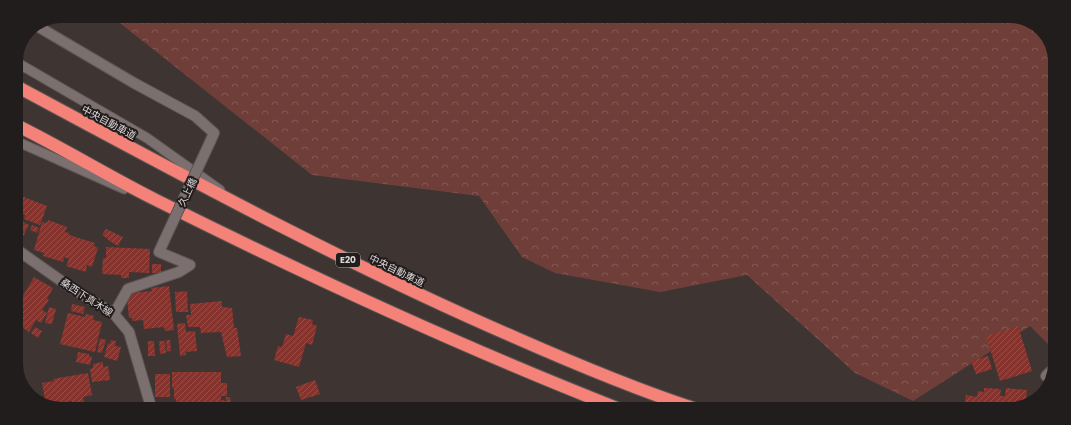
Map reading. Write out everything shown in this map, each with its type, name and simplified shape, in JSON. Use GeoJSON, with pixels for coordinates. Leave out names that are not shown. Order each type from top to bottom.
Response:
{"type":"FeatureCollection","features":[{"type":"Feature","properties":{"kind":"highway","name":"中央自動車道"},"geometry":{"type":"LineString","coordinates":[[23,90],[381,277],[578,365],[674,402]]}},
{"type":"Feature","properties":{"kind":"highway"},"geometry":{"type":"LineString","coordinates":[[23,129],[153,198],[384,310],[503,362],[602,402]]}},
{"type":"Feature","properties":{"kind":"street","name":"久上橋"},"geometry":{"type":"LineString","coordinates":[[41,28],[195,116],[214,133],[158,252],[190,265],[179,272],[128,289],[114,314]]}},
{"type":"Feature","properties":{"kind":"street","name":"桑西下真木線"},"geometry":{"type":"LineString","coordinates":[[23,254],[67,285],[114,314],[129,332],[149,402]]}},
{"type":"Feature","properties":{"kind":"lane"},"geometry":{"type":"LineString","coordinates":[[23,66],[147,138],[243,206]]}},
{"type":"Feature","properties":{"kind":"lane"},"geometry":{"type":"LineString","coordinates":[[23,144],[238,240]]}},
{"type":"Feature","properties":{"kind":"green space"},"geometry":{"type":"Polygon","coordinates":[[[120,23],[1010,23],[1022,25],[1031,29],[1040,38],[1046,49],[1048,58],[1048,344],[1030,326],[913,401],[855,373],[747,275],[660,292],[555,273],[522,257],[479,196],[312,175],[120,23]]]}},
{"type":"Feature","properties":{"kind":"building"},"geometry":{"type":"Polygon","coordinates":[[[23,197],[47,206],[40,225],[24,219],[25,215],[23,214],[23,197]]]}},
{"type":"Feature","properties":{"kind":"building"},"geometry":{"type":"Polygon","coordinates":[[[48,220],[67,227],[65,232],[69,233],[69,235],[95,243],[94,246],[98,248],[92,267],[87,265],[86,272],[66,266],[69,259],[64,257],[63,262],[43,256],[44,253],[34,250],[42,222],[47,223],[48,220]]]}},
{"type":"Feature","properties":{"kind":"building"},"geometry":{"type":"Polygon","coordinates":[[[23,222],[29,225],[23,236],[23,222]]]}},
{"type":"Feature","properties":{"kind":"building"},"geometry":{"type":"Polygon","coordinates":[[[32,225],[39,228],[37,233],[30,230],[32,225]]]}},
{"type":"Feature","properties":{"kind":"building"},"geometry":{"type":"Polygon","coordinates":[[[106,229],[123,237],[118,246],[102,235],[106,229]]]}},
{"type":"Feature","properties":{"kind":"building"},"geometry":{"type":"Polygon","coordinates":[[[106,247],[150,249],[149,273],[129,272],[129,278],[121,278],[121,275],[102,274],[103,258],[106,258],[106,247]]]}},
{"type":"Feature","properties":{"kind":"building"},"geometry":{"type":"Polygon","coordinates":[[[152,264],[161,264],[161,273],[152,273],[152,264]]]}},
{"type":"Feature","properties":{"kind":"building"},"geometry":{"type":"Polygon","coordinates":[[[34,277],[53,288],[47,299],[49,300],[42,310],[47,313],[41,323],[36,320],[29,332],[23,328],[23,296],[34,277]]]}},
{"type":"Feature","properties":{"kind":"building"},"geometry":{"type":"Polygon","coordinates":[[[169,286],[174,330],[165,331],[164,327],[144,329],[143,320],[132,321],[132,318],[129,318],[127,298],[130,298],[130,293],[152,291],[151,288],[169,286]]]}},
{"type":"Feature","properties":{"kind":"building"},"geometry":{"type":"Polygon","coordinates":[[[187,291],[188,312],[176,312],[175,292],[187,291]]]}},
{"type":"Feature","properties":{"kind":"building"},"geometry":{"type":"Polygon","coordinates":[[[222,301],[222,307],[232,308],[234,328],[237,328],[241,356],[227,357],[221,332],[201,333],[200,327],[188,327],[186,315],[191,315],[190,304],[222,301]]]}},
{"type":"Feature","properties":{"kind":"building"},"geometry":{"type":"Polygon","coordinates":[[[72,304],[85,307],[83,314],[71,311],[72,304]]]}},
{"type":"Feature","properties":{"kind":"building"},"geometry":{"type":"Polygon","coordinates":[[[49,307],[56,309],[52,324],[45,323],[49,307]]]}},
{"type":"Feature","properties":{"kind":"building"},"geometry":{"type":"Polygon","coordinates":[[[68,313],[85,317],[86,314],[94,316],[93,320],[102,322],[95,352],[60,344],[68,313]]]}},
{"type":"Feature","properties":{"kind":"building"},"geometry":{"type":"Polygon","coordinates":[[[299,317],[313,320],[312,324],[317,326],[312,345],[306,343],[299,367],[274,360],[278,346],[282,347],[286,334],[293,336],[299,317]]]}},
{"type":"Feature","properties":{"kind":"building"},"geometry":{"type":"Polygon","coordinates":[[[185,323],[186,332],[195,331],[197,351],[186,352],[186,355],[180,356],[177,324],[185,323]]]}},
{"type":"Feature","properties":{"kind":"building"},"geometry":{"type":"Polygon","coordinates":[[[1018,326],[1032,371],[1000,381],[986,336],[1018,326]]]}},
{"type":"Feature","properties":{"kind":"building"},"geometry":{"type":"Polygon","coordinates":[[[35,327],[42,331],[38,338],[31,333],[35,327]]]}},
{"type":"Feature","properties":{"kind":"building"},"geometry":{"type":"Polygon","coordinates":[[[100,338],[106,340],[102,353],[97,352],[100,338]]]}},
{"type":"Feature","properties":{"kind":"building"},"geometry":{"type":"Polygon","coordinates":[[[111,340],[116,341],[115,346],[121,347],[117,361],[104,357],[108,343],[110,344],[111,340]]]}},
{"type":"Feature","properties":{"kind":"building"},"geometry":{"type":"Polygon","coordinates":[[[166,340],[170,340],[171,351],[167,352],[166,340]]]}},
{"type":"Feature","properties":{"kind":"building"},"geometry":{"type":"Polygon","coordinates":[[[148,341],[154,341],[155,356],[148,356],[148,341]]]}},
{"type":"Feature","properties":{"kind":"building"},"geometry":{"type":"Polygon","coordinates":[[[159,341],[165,341],[166,353],[160,354],[159,341]]]}},
{"type":"Feature","properties":{"kind":"building"},"geometry":{"type":"Polygon","coordinates":[[[78,352],[89,354],[89,356],[92,357],[90,365],[76,362],[78,352]]]}},
{"type":"Feature","properties":{"kind":"building"},"geometry":{"type":"Polygon","coordinates":[[[988,356],[992,369],[976,374],[971,361],[988,356]]]}},
{"type":"Feature","properties":{"kind":"building"},"geometry":{"type":"Polygon","coordinates":[[[103,362],[103,367],[108,366],[110,380],[92,382],[90,369],[93,368],[93,364],[103,362]]]}},
{"type":"Feature","properties":{"kind":"building"},"geometry":{"type":"Polygon","coordinates":[[[172,372],[221,372],[221,383],[227,383],[227,396],[221,396],[221,400],[226,401],[226,397],[230,397],[230,402],[176,402],[176,399],[174,399],[174,388],[172,388],[172,372]]]}},
{"type":"Feature","properties":{"kind":"building"},"geometry":{"type":"Polygon","coordinates":[[[88,373],[92,395],[83,397],[84,402],[56,402],[49,400],[45,398],[42,383],[54,381],[53,379],[88,373]]]}},
{"type":"Feature","properties":{"kind":"building"},"geometry":{"type":"Polygon","coordinates":[[[155,374],[170,374],[170,397],[155,397],[155,374]]]}},
{"type":"Feature","properties":{"kind":"building"},"geometry":{"type":"Polygon","coordinates":[[[315,380],[320,394],[301,400],[296,387],[315,380]]]}},
{"type":"Feature","properties":{"kind":"building"},"geometry":{"type":"Polygon","coordinates":[[[984,388],[1001,389],[1000,396],[1005,396],[1006,388],[1027,390],[1026,398],[1015,402],[965,402],[966,395],[977,397],[978,391],[984,392],[984,388]]]}}]}
